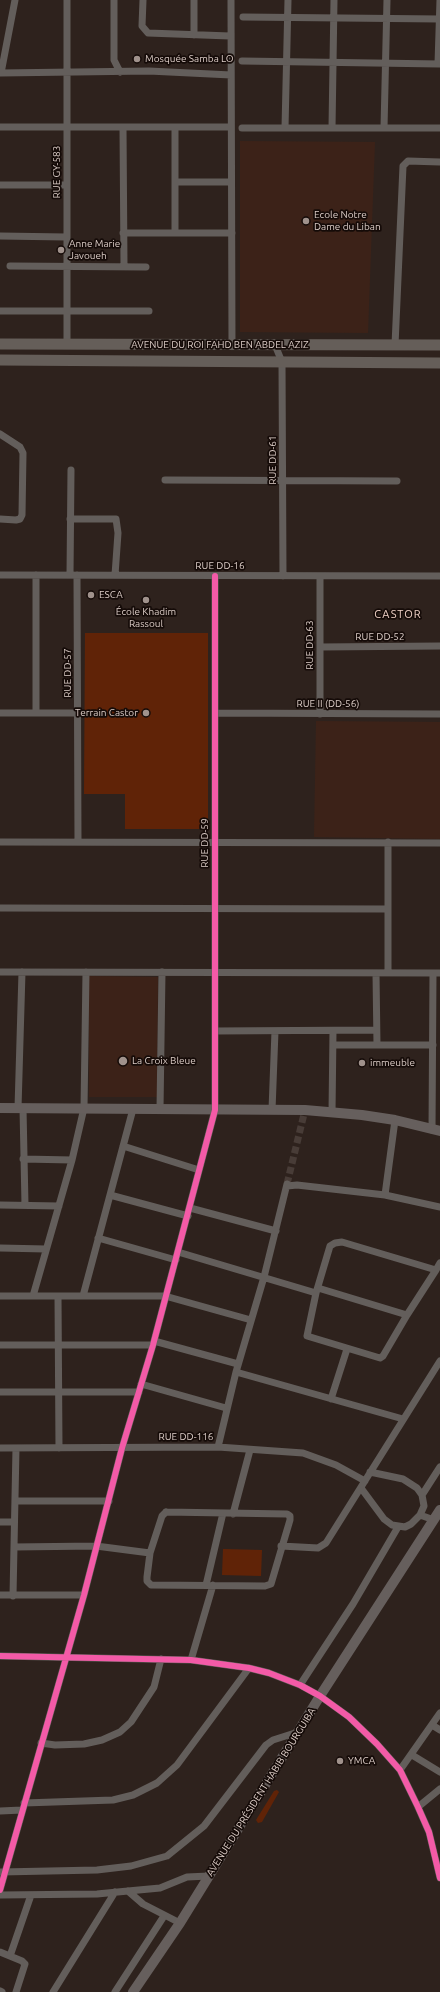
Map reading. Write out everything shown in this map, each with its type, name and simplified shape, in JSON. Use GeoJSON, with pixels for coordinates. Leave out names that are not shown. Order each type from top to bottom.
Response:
{"type":"FeatureCollection","features":[{"type":"Feature","properties":{"kind":"main road","name":"AVENUE DU ROI FAHD BEN ABDEL AZIZ"},"geometry":{"type":"LineString","coordinates":[[0,344],[440,345]]}},
{"type":"Feature","properties":{"kind":"main road","name":"AVENUE DU ROI FAHD BEN ABDEL AZIZ"},"geometry":{"type":"LineString","coordinates":[[0,360],[440,363]]}},
{"type":"Feature","properties":{"kind":"main road"},"geometry":{"type":"LineString","coordinates":[[0,1108],[272,1110],[332,1113],[395,1120],[436,1130]]}},
{"type":"Feature","properties":{"kind":"main road","name":"AVENUE DU PRÉSIDENT HABIB BOURGUIBA"},"geometry":{"type":"LineString","coordinates":[[133,1992],[180,1923],[320,1696],[438,1513]]}},
{"type":"Feature","properties":{"kind":"street"},"geometry":{"type":"LineString","coordinates":[[15,0],[1,73],[149,71],[231,75]]}},
{"type":"Feature","properties":{"kind":"street","name":"RUE GY-583"},"geometry":{"type":"LineString","coordinates":[[67,344],[66,236],[68,0]]}},
{"type":"Feature","properties":{"kind":"street"},"geometry":{"type":"LineString","coordinates":[[114,0],[114,60],[120,72]]}},
{"type":"Feature","properties":{"kind":"street"},"geometry":{"type":"LineString","coordinates":[[143,0],[142,26],[148,33],[230,36]]}},
{"type":"Feature","properties":{"kind":"street"},"geometry":{"type":"LineString","coordinates":[[194,0],[194,35]]}},
{"type":"Feature","properties":{"kind":"street"},"geometry":{"type":"LineString","coordinates":[[230,0],[232,344]]}},
{"type":"Feature","properties":{"kind":"street"},"geometry":{"type":"LineString","coordinates":[[285,128],[288,0]]}},
{"type":"Feature","properties":{"kind":"street"},"geometry":{"type":"LineString","coordinates":[[332,128],[334,0]]}},
{"type":"Feature","properties":{"kind":"street"},"geometry":{"type":"LineString","coordinates":[[384,128],[387,0]]}},
{"type":"Feature","properties":{"kind":"street"},"geometry":{"type":"LineString","coordinates":[[242,61],[439,64],[440,0]]}},
{"type":"Feature","properties":{"kind":"street"},"geometry":{"type":"LineString","coordinates":[[243,17],[440,19]]}},
{"type":"Feature","properties":{"kind":"street"},"geometry":{"type":"LineString","coordinates":[[0,127],[231,127]]}},
{"type":"Feature","properties":{"kind":"street"},"geometry":{"type":"LineString","coordinates":[[124,127],[124,265]]}},
{"type":"Feature","properties":{"kind":"street"},"geometry":{"type":"LineString","coordinates":[[175,127],[175,233]]}},
{"type":"Feature","properties":{"kind":"street"},"geometry":{"type":"LineString","coordinates":[[242,128],[440,128]]}},
{"type":"Feature","properties":{"kind":"street"},"geometry":{"type":"LineString","coordinates":[[396,345],[403,166],[408,161],[440,162]]}},
{"type":"Feature","properties":{"kind":"street"},"geometry":{"type":"LineString","coordinates":[[175,182],[232,182]]}},
{"type":"Feature","properties":{"kind":"street"},"geometry":{"type":"LineString","coordinates":[[0,184],[67,184]]}},
{"type":"Feature","properties":{"kind":"street"},"geometry":{"type":"LineString","coordinates":[[123,234],[232,233]]}},
{"type":"Feature","properties":{"kind":"street"},"geometry":{"type":"LineString","coordinates":[[0,236],[66,236]]}},
{"type":"Feature","properties":{"kind":"street"},"geometry":{"type":"LineString","coordinates":[[10,266],[146,266]]}},
{"type":"Feature","properties":{"kind":"street"},"geometry":{"type":"LineString","coordinates":[[0,311],[149,311]]}},
{"type":"Feature","properties":{"kind":"street","name":"RUE DD-61"},"geometry":{"type":"LineString","coordinates":[[275,345],[282,362],[283,576]]}},
{"type":"Feature","properties":{"kind":"street"},"geometry":{"type":"LineString","coordinates":[[0,434],[20,447],[23,453],[22,515],[20,519],[16,520],[0,519]]}},
{"type":"Feature","properties":{"kind":"street","name":"RUE DD-57"},"geometry":{"type":"LineString","coordinates":[[71,470],[70,519],[74,575],[78,714],[78,842]]}},
{"type":"Feature","properties":{"kind":"street"},"geometry":{"type":"LineString","coordinates":[[165,480],[397,481]]}},
{"type":"Feature","properties":{"kind":"street"},"geometry":{"type":"LineString","coordinates":[[70,519],[116,519],[118,533],[115,575]]}},
{"type":"Feature","properties":{"kind":"street","name":"RUE DD-16"},"geometry":{"type":"LineString","coordinates":[[0,575],[440,576]]}},
{"type":"Feature","properties":{"kind":"street"},"geometry":{"type":"LineString","coordinates":[[36,575],[36,713]]}},
{"type":"Feature","properties":{"kind":"street","name":"RUE DD-59"},"geometry":{"type":"LineString","coordinates":[[0,1890],[2,1872],[22,1810],[84,1595],[122,1448],[177,1256],[215,1110],[215,576]]}},
{"type":"Feature","properties":{"kind":"street","name":"RUE DD-63"},"geometry":{"type":"LineString","coordinates":[[320,576],[320,714]]}},
{"type":"Feature","properties":{"kind":"street","name":"RUE DD-52"},"geometry":{"type":"LineString","coordinates":[[320,646],[440,646]]}},
{"type":"Feature","properties":{"kind":"street"},"geometry":{"type":"LineString","coordinates":[[0,713],[78,714]]}},
{"type":"Feature","properties":{"kind":"street","name":"RUE II (DD-56)"},"geometry":{"type":"LineString","coordinates":[[215,713],[440,714]]}},
{"type":"Feature","properties":{"kind":"street"},"geometry":{"type":"LineString","coordinates":[[0,842],[440,843]]}},
{"type":"Feature","properties":{"kind":"street"},"geometry":{"type":"LineString","coordinates":[[388,842],[388,973]]}},
{"type":"Feature","properties":{"kind":"street"},"geometry":{"type":"LineString","coordinates":[[0,908],[387,909]]}},
{"type":"Feature","properties":{"kind":"street"},"geometry":{"type":"LineString","coordinates":[[0,972],[437,973],[433,1045],[436,1130]]}},
{"type":"Feature","properties":{"kind":"street"},"geometry":{"type":"LineString","coordinates":[[22,972],[21,1108],[25,1205]]}},
{"type":"Feature","properties":{"kind":"street"},"geometry":{"type":"LineString","coordinates":[[33,1296],[72,1160],[84,1108],[86,972]]}},
{"type":"Feature","properties":{"kind":"street"},"geometry":{"type":"LineString","coordinates":[[160,1109],[162,972]]}},
{"type":"Feature","properties":{"kind":"street"},"geometry":{"type":"LineString","coordinates":[[376,973],[377,1045]]}},
{"type":"Feature","properties":{"kind":"street"},"geometry":{"type":"LineString","coordinates":[[215,1031],[376,1030]]}},
{"type":"Feature","properties":{"kind":"street"},"geometry":{"type":"LineString","coordinates":[[272,1110],[275,1031]]}},
{"type":"Feature","properties":{"kind":"street"},"geometry":{"type":"LineString","coordinates":[[332,1113],[333,1031]]}},
{"type":"Feature","properties":{"kind":"street"},"geometry":{"type":"LineString","coordinates":[[333,1045],[433,1045]]}},
{"type":"Feature","properties":{"kind":"street"},"geometry":{"type":"LineString","coordinates":[[83,1296],[133,1109]]}},
{"type":"Feature","properties":{"kind":"street"},"geometry":{"type":"LineString","coordinates":[[385,1195],[395,1120]]}},
{"type":"Feature","properties":{"kind":"street"},"geometry":{"type":"LineString","coordinates":[[123,1146],[199,1170]]}},
{"type":"Feature","properties":{"kind":"street"},"geometry":{"type":"LineString","coordinates":[[23,1159],[72,1160]]}},
{"type":"Feature","properties":{"kind":"street"},"geometry":{"type":"LineString","coordinates":[[218,1447],[226,1408],[264,1277],[287,1185],[385,1195],[440,1207]]}},
{"type":"Feature","properties":{"kind":"street"},"geometry":{"type":"LineString","coordinates":[[110,1195],[188,1216]]}},
{"type":"Feature","properties":{"kind":"street"},"geometry":{"type":"LineString","coordinates":[[0,1205],[59,1206]]}},
{"type":"Feature","properties":{"kind":"street"},"geometry":{"type":"LineString","coordinates":[[190,1208],[276,1231]]}},
{"type":"Feature","properties":{"kind":"street"},"geometry":{"type":"LineString","coordinates":[[98,1238],[317,1290],[407,1315]]}},
{"type":"Feature","properties":{"kind":"street"},"geometry":{"type":"LineString","coordinates":[[436,1270],[342,1242],[335,1243],[330,1246],[317,1290],[307,1336],[380,1358],[383,1356],[407,1315],[436,1270],[440,1263]]}},
{"type":"Feature","properties":{"kind":"street"},"geometry":{"type":"LineString","coordinates":[[0,1248],[46,1249]]}},
{"type":"Feature","properties":{"kind":"street"},"geometry":{"type":"LineString","coordinates":[[0,1296],[165,1296],[251,1320]]}},
{"type":"Feature","properties":{"kind":"street"},"geometry":{"type":"LineString","coordinates":[[58,1296],[59,1448]]}},
{"type":"Feature","properties":{"kind":"street"},"geometry":{"type":"LineString","coordinates":[[0,1345],[153,1343],[238,1364]]}},
{"type":"Feature","properties":{"kind":"street"},"geometry":{"type":"LineString","coordinates":[[331,1399],[347,1349]]}},
{"type":"Feature","properties":{"kind":"street"},"geometry":{"type":"LineString","coordinates":[[281,1546],[318,1548],[323,1546],[440,1361]]}},
{"type":"Feature","properties":{"kind":"street"},"geometry":{"type":"LineString","coordinates":[[236,1372],[403,1419]]}},
{"type":"Feature","properties":{"kind":"street"},"geometry":{"type":"LineString","coordinates":[[141,1384],[226,1408]]}},
{"type":"Feature","properties":{"kind":"street"},"geometry":{"type":"LineString","coordinates":[[0,1392],[139,1392]]}},
{"type":"Feature","properties":{"kind":"street","name":"RUE DD-116"},"geometry":{"type":"LineString","coordinates":[[0,1448],[218,1447],[303,1453],[336,1465],[363,1484]]}},
{"type":"Feature","properties":{"kind":"street"},"geometry":{"type":"LineString","coordinates":[[13,1596],[16,1448]]}},
{"type":"Feature","properties":{"kind":"street"},"geometry":{"type":"LineString","coordinates":[[233,1514],[250,1450]]}},
{"type":"Feature","properties":{"kind":"street"},"geometry":{"type":"LineString","coordinates":[[422,1495],[440,1467]]}},
{"type":"Feature","properties":{"kind":"street"},"geometry":{"type":"LineString","coordinates":[[363,1484],[384,1519],[398,1527],[411,1524],[420,1515],[424,1506],[422,1495],[417,1488],[407,1480],[370,1472]]}},
{"type":"Feature","properties":{"kind":"street"},"geometry":{"type":"LineString","coordinates":[[15,1501],[109,1501]]}},
{"type":"Feature","properties":{"kind":"street"},"geometry":{"type":"LineString","coordinates":[[166,1512],[233,1514],[287,1514],[290,1516],[271,1584],[151,1585],[147,1581],[150,1553],[162,1516],[166,1512]]}},
{"type":"Feature","properties":{"kind":"street"},"geometry":{"type":"LineString","coordinates":[[191,1660],[209,1585],[223,1513]]}},
{"type":"Feature","properties":{"kind":"street"},"geometry":{"type":"LineString","coordinates":[[420,1515],[438,1513]]}},
{"type":"Feature","properties":{"kind":"street"},"geometry":{"type":"LineString","coordinates":[[0,1522],[14,1522]]}},
{"type":"Feature","properties":{"kind":"street"},"geometry":{"type":"LineString","coordinates":[[300,1685],[353,1604],[398,1527]]}},
{"type":"Feature","properties":{"kind":"street"},"geometry":{"type":"LineString","coordinates":[[14,1547],[96,1546],[150,1553]]}},
{"type":"Feature","properties":{"kind":"street"},"geometry":{"type":"LineString","coordinates":[[0,1595],[84,1595]]}},
{"type":"Feature","properties":{"kind":"street"},"geometry":{"type":"LineString","coordinates":[[0,1656],[191,1660],[249,1668],[300,1685],[320,1696],[349,1716],[400,1770],[418,1807],[435,1853],[440,1878]]}},
{"type":"Feature","properties":{"kind":"street"},"geometry":{"type":"LineString","coordinates":[[41,1743],[55,1745],[84,1744],[102,1740],[120,1732],[131,1722],[154,1687],[161,1659]]}},
{"type":"Feature","properties":{"kind":"street"},"geometry":{"type":"LineString","coordinates":[[24,1803],[113,1800],[133,1795],[157,1783],[177,1765],[249,1668]]}},
{"type":"Feature","properties":{"kind":"street"},"geometry":{"type":"LineString","coordinates":[[400,1770],[412,1755],[440,1713]]}},
{"type":"Feature","properties":{"kind":"street"},"geometry":{"type":"LineString","coordinates":[[432,1725],[440,1730]]}},
{"type":"Feature","properties":{"kind":"street"},"geometry":{"type":"LineString","coordinates":[[2,1872],[104,1869],[131,1866],[167,1856],[204,1826],[266,1745],[273,1740],[298,1732]]}},
{"type":"Feature","properties":{"kind":"street"},"geometry":{"type":"LineString","coordinates":[[412,1755],[440,1772]]}},
{"type":"Feature","properties":{"kind":"street"},"geometry":{"type":"LineString","coordinates":[[418,1807],[440,1789]]}},
{"type":"Feature","properties":{"kind":"street"},"geometry":{"type":"LineString","coordinates":[[0,1811],[22,1810]]}},
{"type":"Feature","properties":{"kind":"street"},"geometry":{"type":"LineString","coordinates":[[0,1895],[128,1891],[160,1888],[187,1877],[209,1876]]}},
{"type":"Feature","properties":{"kind":"street"},"geometry":{"type":"LineString","coordinates":[[128,1891],[142,1904],[180,1923]]}},
{"type":"Feature","properties":{"kind":"street"},"geometry":{"type":"LineString","coordinates":[[53,1992],[115,1892]]}},
{"type":"Feature","properties":{"kind":"street"},"geometry":{"type":"LineString","coordinates":[[10,1956],[31,1895]]}},
{"type":"Feature","properties":{"kind":"street"},"geometry":{"type":"LineString","coordinates":[[115,1992],[164,1916]]}},
{"type":"Feature","properties":{"kind":"street"},"geometry":{"type":"LineString","coordinates":[[0,1952],[25,1964],[16,1992]]}},
{"type":"Feature","properties":{"kind":"shaded area","name":"Ecole Notre Dame du Liban"},"geometry":{"type":"Polygon","coordinates":[[[240,141],[375,142],[368,333],[240,332],[240,141]]]}},
{"type":"Feature","properties":{"kind":"shaded area","name":"Terrain Castor"},"geometry":{"type":"Polygon","coordinates":[[[85,633],[208,633],[208,829],[125,829],[125,794],[84,794],[85,633]]]}},
{"type":"Feature","properties":{"kind":"shaded area"},"geometry":{"type":"Polygon","coordinates":[[[316,721],[440,722],[440,839],[314,837],[316,721]]]}},
{"type":"Feature","properties":{"kind":"shaded area","name":"La Croix Bleue"},"geometry":{"type":"Polygon","coordinates":[[[89,976],[158,977],[157,1097],[89,1097],[89,976]]]}},
{"type":"Feature","properties":{"kind":"shaded area"},"geometry":{"type":"Polygon","coordinates":[[[223,1549],[262,1550],[261,1576],[222,1575],[223,1549]]]}},
{"type":"Feature","properties":{"kind":"shaded area"},"geometry":{"type":"Polygon","coordinates":[[[277,1790],[279,1792],[262,1822],[258,1823],[256,1820],[274,1791],[277,1790]]]}},
{"type":"Feature","properties":{"kind":"tunnel"},"geometry":{"type":"LineString","coordinates":[[287,1184],[305,1110]]}},
{"type":"Feature","properties":{"kind":"cycle path"},"geometry":{"type":"LineString","coordinates":[[0,1890],[84,1595],[122,1448],[153,1345],[215,1110],[215,576]]}},
{"type":"Feature","properties":{"kind":"cycle path"},"geometry":{"type":"LineString","coordinates":[[0,1656],[191,1660],[249,1668],[269,1673],[300,1685],[320,1696],[349,1717],[377,1744],[400,1770],[429,1832],[440,1878]]}},
{"type":"Feature","properties":{"kind":"place","name":"Mosquée Samba LO"},"geometry":{"type":"Point","coordinates":[137,59]}},
{"type":"Feature","properties":{"kind":"place","name":"Ecole Notre Dame du Liban"},"geometry":{"type":"Point","coordinates":[306,221]}},
{"type":"Feature","properties":{"kind":"place","name":"Anne Marie Javoueh"},"geometry":{"type":"Point","coordinates":[61,250]}},
{"type":"Feature","properties":{"kind":"place","name":"ESCA"},"geometry":{"type":"Point","coordinates":[91,595]}},
{"type":"Feature","properties":{"kind":"place","name":"École Khadim Rassoul"},"geometry":{"type":"Point","coordinates":[146,600]}},
{"type":"Feature","properties":{"kind":"place","name":"Terrain Castor"},"geometry":{"type":"Point","coordinates":[146,713]}},
{"type":"Feature","properties":{"kind":"place","name":"La Croix Bleue"},"geometry":{"type":"Point","coordinates":[123,1061]}},
{"type":"Feature","properties":{"kind":"place","name":"immeuble"},"geometry":{"type":"Point","coordinates":[362,1063]}},
{"type":"Feature","properties":{"kind":"place","name":"YMCA"},"geometry":{"type":"Point","coordinates":[340,1761]}},
{"type":"Feature","properties":{"kind":"district","name":"CASTOR"},"geometry":{"type":"Point","coordinates":[398,614]}}]}
